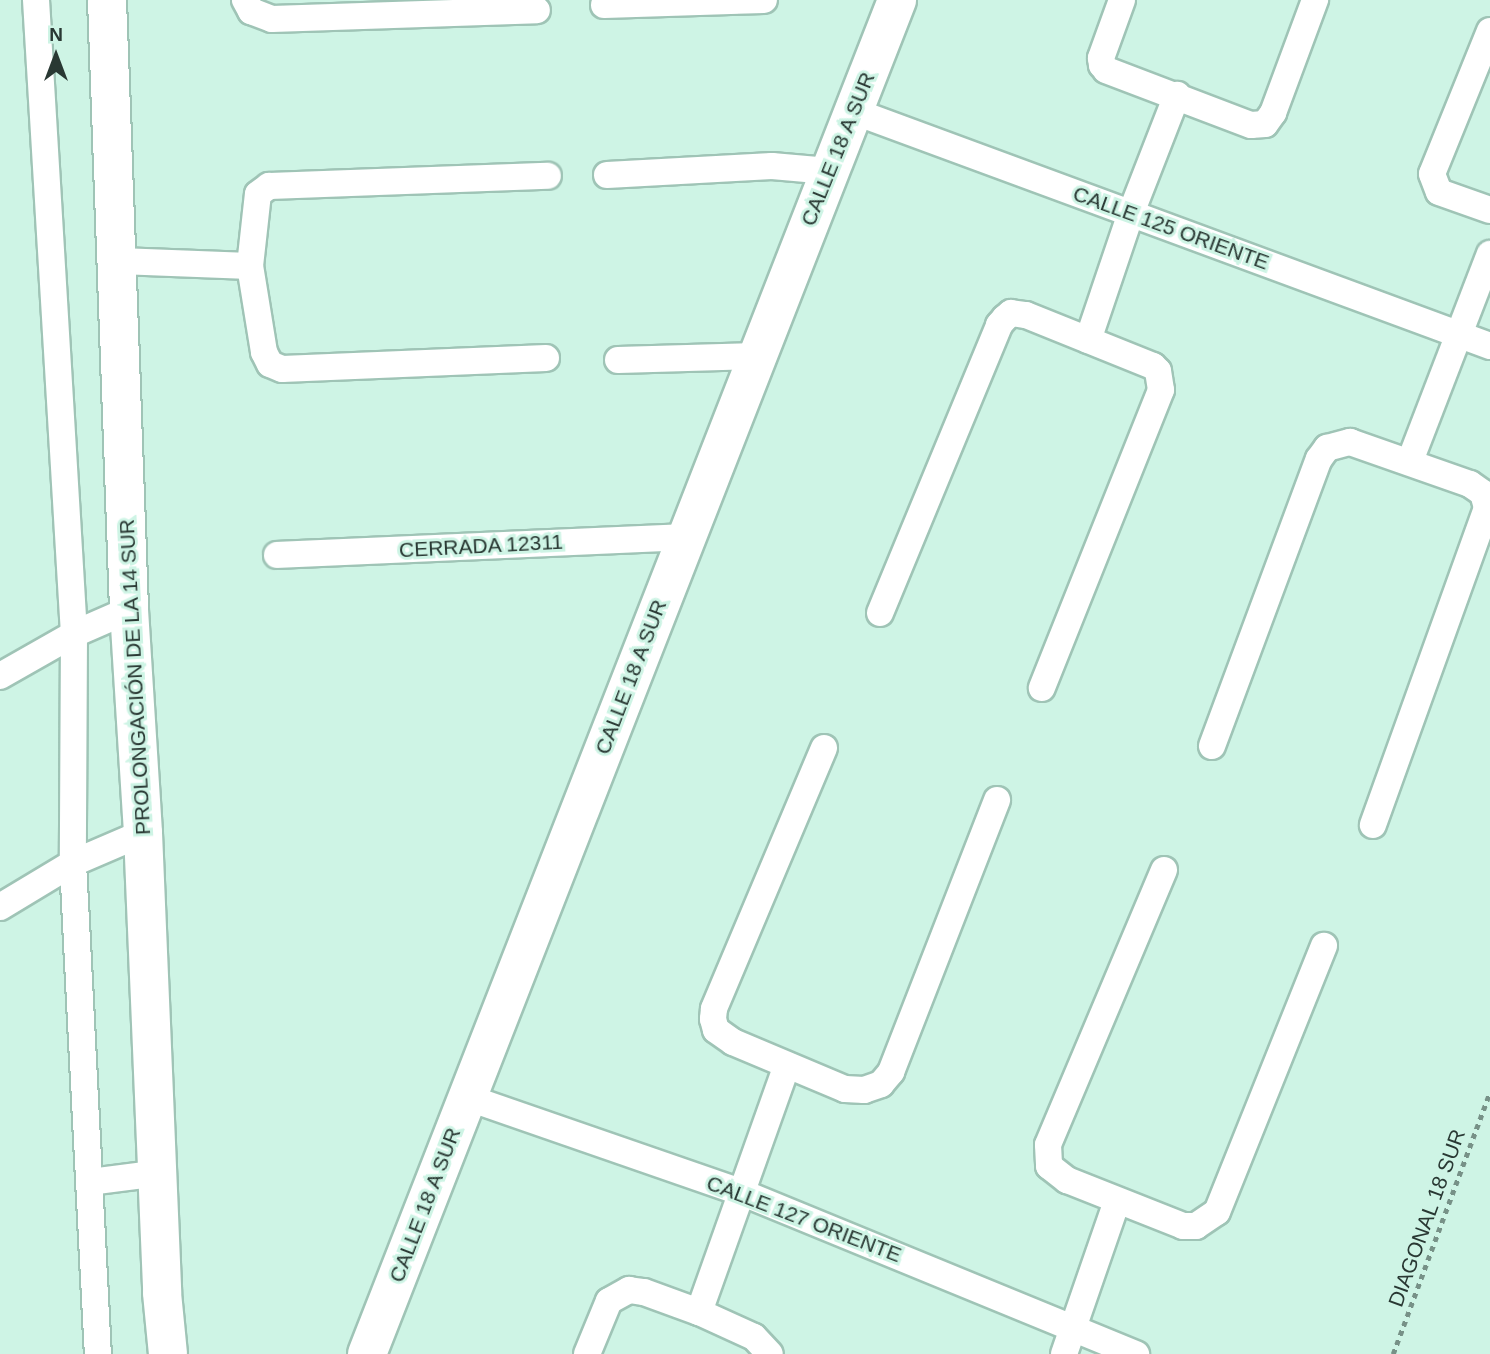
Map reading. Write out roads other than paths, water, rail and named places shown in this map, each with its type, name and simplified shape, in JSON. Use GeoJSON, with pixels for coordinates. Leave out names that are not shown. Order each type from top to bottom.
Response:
{"type":"FeatureCollection","features":[{"type":"Feature","properties":{"kind":"street"},"geometry":{"type":"LineString","coordinates":[[36,0],[74,634],[74,863],[98,1354]]}},
{"type":"Feature","properties":{"kind":"street","name":"PROLONGACIÓN DE LA 14 SUR"},"geometry":{"type":"LineString","coordinates":[[107,0],[119,261],[129,610],[143,833],[162,1293],[168,1354]]}},
{"type":"Feature","properties":{"kind":"street"},"geometry":{"type":"LineString","coordinates":[[245,0],[251,12],[272,19],[537,10]]}},
{"type":"Feature","properties":{"kind":"street"},"geometry":{"type":"LineString","coordinates":[[604,5],[764,0]]}},
{"type":"Feature","properties":{"kind":"street","name":"CALLE 18 A SUR"},"geometry":{"type":"LineString","coordinates":[[367,1354],[897,0]]}},
{"type":"Feature","properties":{"kind":"street"},"geometry":{"type":"LineString","coordinates":[[1122,0],[1101,58],[1106,70],[1251,125],[1265,124],[1273,113],[1315,0]]}},
{"type":"Feature","properties":{"kind":"street"},"geometry":{"type":"LineString","coordinates":[[1490,32],[1432,174],[1439,192],[1490,210]]}},
{"type":"Feature","properties":{"kind":"street"},"geometry":{"type":"LineString","coordinates":[[1088,340],[1131,213],[1177,96]]}},
{"type":"Feature","properties":{"kind":"street","name":"CALLE 125 ORIENTE"},"geometry":{"type":"LineString","coordinates":[[853,111],[1490,346]]}},
{"type":"Feature","properties":{"kind":"street"},"geometry":{"type":"LineString","coordinates":[[607,175],[772,166],[829,171]]}},
{"type":"Feature","properties":{"kind":"street"},"geometry":{"type":"LineString","coordinates":[[546,358],[282,369],[270,364],[264,352],[250,266],[258,194],[269,186],[548,176]]}},
{"type":"Feature","properties":{"kind":"street"},"geometry":{"type":"LineString","coordinates":[[1410,461],[1490,254]]}},
{"type":"Feature","properties":{"kind":"street"},"geometry":{"type":"LineString","coordinates":[[119,261],[250,266]]}},
{"type":"Feature","properties":{"kind":"street"},"geometry":{"type":"LineString","coordinates":[[880,613],[999,325],[1011,313],[1020,313],[1153,366],[1158,371],[1161,390],[1042,688]]}},
{"type":"Feature","properties":{"kind":"street"},"geometry":{"type":"LineString","coordinates":[[618,360],[757,356]]}},
{"type":"Feature","properties":{"kind":"street"},"geometry":{"type":"LineString","coordinates":[[1212,746],[1319,459],[1327,448],[1350,442],[1410,461],[1479,488],[1487,508],[1373,825]]}},
{"type":"Feature","properties":{"kind":"street","name":"CERRADA 12311"},"geometry":{"type":"LineString","coordinates":[[277,555],[686,537]]}},
{"type":"Feature","properties":{"kind":"street"},"geometry":{"type":"LineString","coordinates":[[0,676],[74,634],[129,610]]}},
{"type":"Feature","properties":{"kind":"street"},"geometry":{"type":"LineString","coordinates":[[824,748],[714,1009],[713,1019],[723,1037],[786,1067],[845,1089],[864,1090],[881,1084],[891,1072],[997,800]]}},
{"type":"Feature","properties":{"kind":"street"},"geometry":{"type":"LineString","coordinates":[[0,907],[74,863],[143,833]]}},
{"type":"Feature","properties":{"kind":"street"},"geometry":{"type":"LineString","coordinates":[[1164,870],[1048,1145],[1049,1166],[1057,1173],[1117,1201],[1183,1226],[1196,1226],[1217,1212],[1324,946]]}},
{"type":"Feature","properties":{"kind":"street"},"geometry":{"type":"LineString","coordinates":[[699,1312],[786,1067]]}},
{"type":"Feature","properties":{"kind":"street","name":"CALLE 127 ORIENTE"},"geometry":{"type":"LineString","coordinates":[[466,1097],[743,1193],[1074,1326],[1136,1354]]}},
{"type":"Feature","properties":{"kind":"street"},"geometry":{"type":"LineString","coordinates":[[90,1182],[159,1173]]}},
{"type":"Feature","properties":{"kind":"street"},"geometry":{"type":"LineString","coordinates":[[1064,1354],[1117,1201]]}},
{"type":"Feature","properties":{"kind":"street"},"geometry":{"type":"LineString","coordinates":[[587,1354],[609,1301],[619,1293],[629,1290],[644,1292],[699,1312],[754,1337],[770,1354]]}}]}
